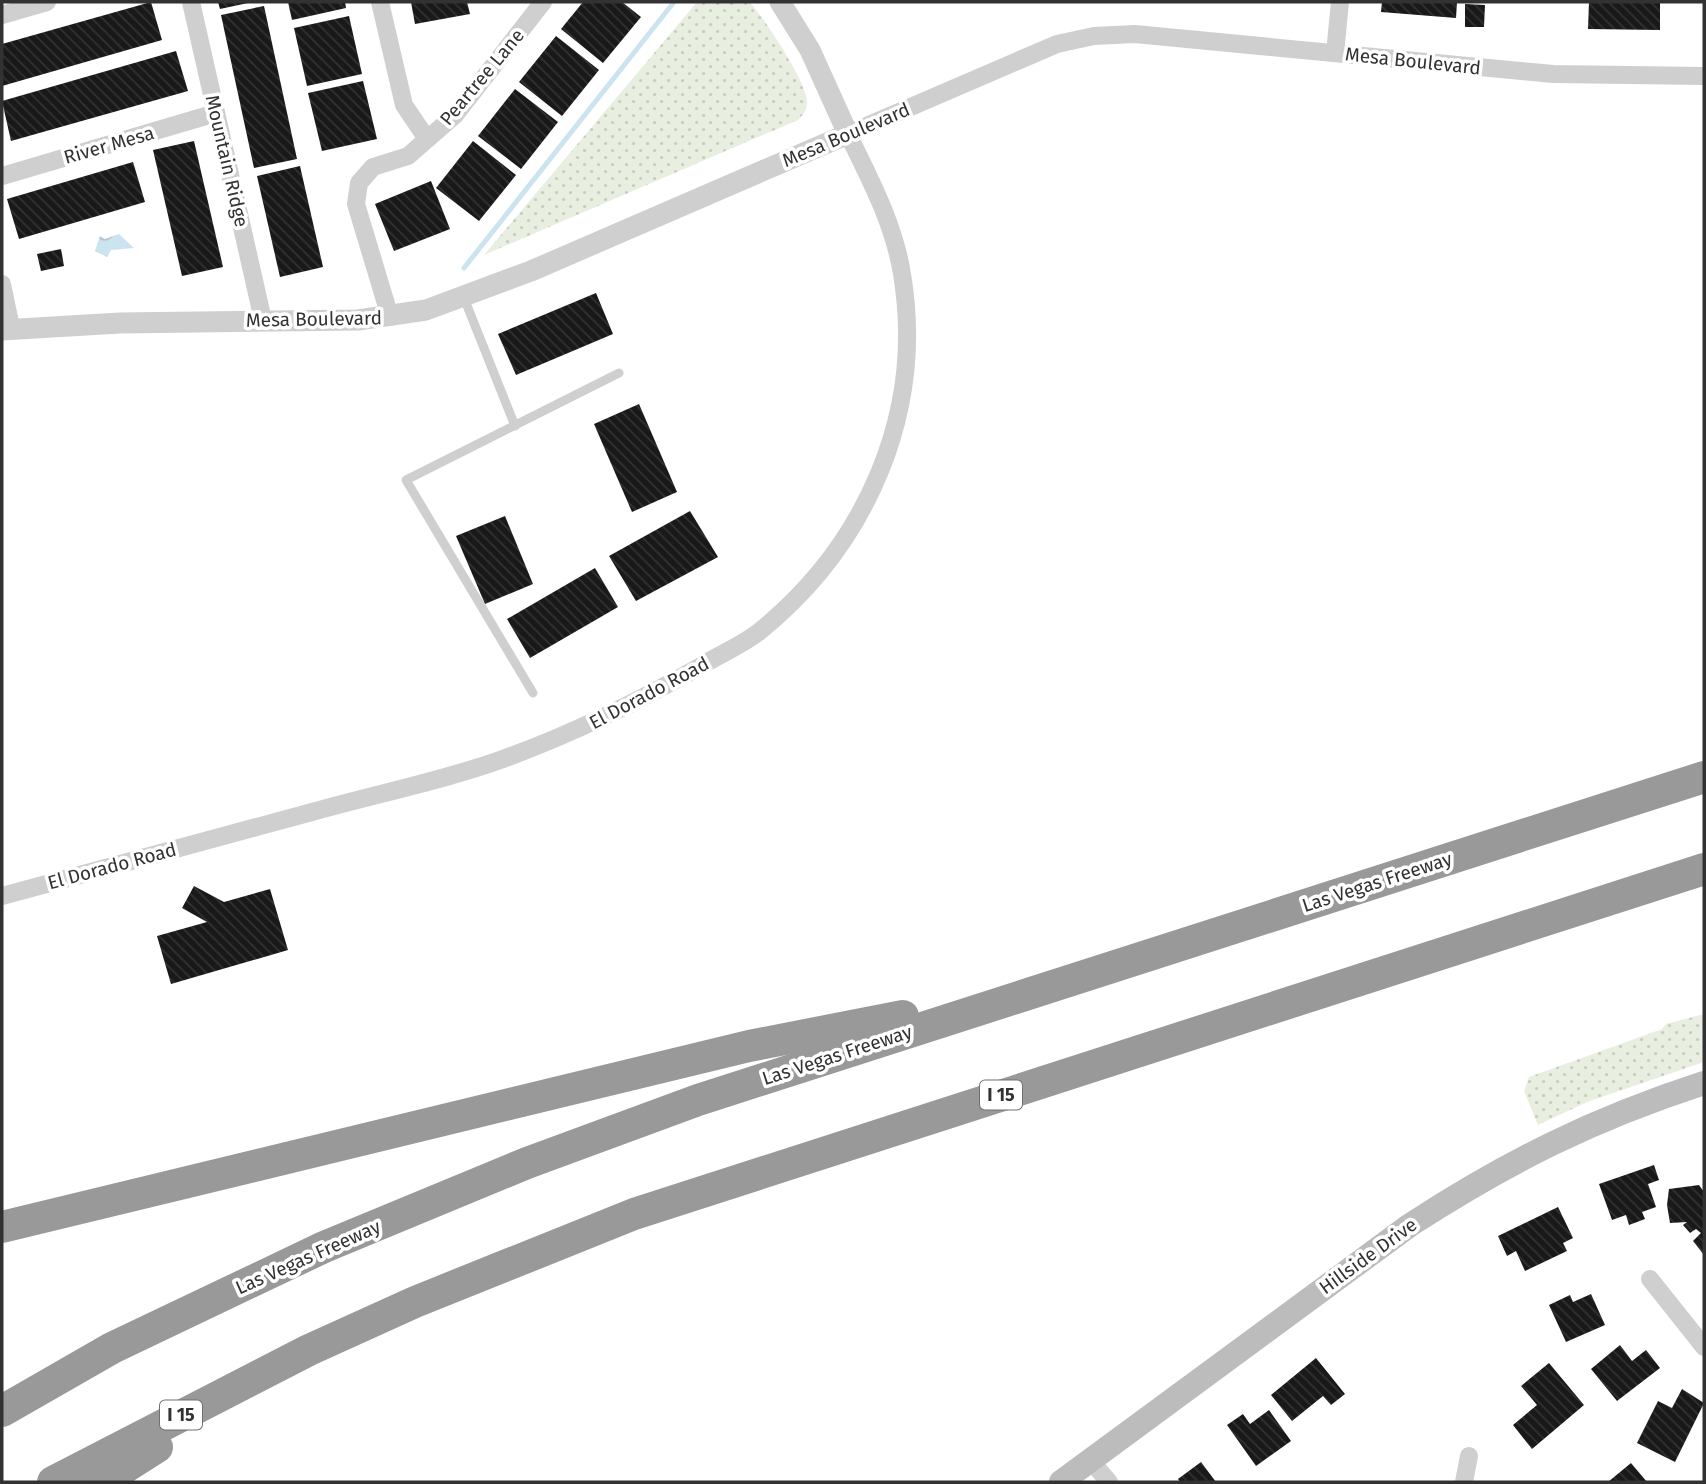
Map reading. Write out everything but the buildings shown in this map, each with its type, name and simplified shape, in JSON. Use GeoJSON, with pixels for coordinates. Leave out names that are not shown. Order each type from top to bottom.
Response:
{"type":"FeatureCollection","features":[{"type":"Feature","properties":{"kind":"highway","name":"Las Vegas Freeway"},"geometry":{"type":"LineString","coordinates":[[2,1411],[112,1348],[324,1247],[527,1163],[698,1100],[1704,777]]}},
{"type":"Feature","properties":{"kind":"highway","name":"I 15"},"geometry":{"type":"LineString","coordinates":[[53,1482],[309,1350],[415,1302],[634,1214],[1704,869]]}},
{"type":"Feature","properties":{"kind":"highway"},"geometry":{"type":"LineString","coordinates":[[2,1227],[749,1046],[1049,987]]}},
{"type":"Feature","properties":{"kind":"highway"},"geometry":{"type":"LineString","coordinates":[[102,1482],[309,1350]]}},
{"type":"Feature","properties":{"kind":"main road","name":"Hillside Drive"},"geometry":{"type":"LineString","coordinates":[[1061,1482],[1410,1224],[1460,1192],[1563,1136],[1642,1103],[1704,1083]]}},
{"type":"Feature","properties":{"kind":"street"},"geometry":{"type":"LineString","coordinates":[[2,15],[47,2]]}},
{"type":"Feature","properties":{"kind":"street","name":"Mountain Ridge"},"geometry":{"type":"LineString","coordinates":[[191,2],[263,320]]}},
{"type":"Feature","properties":{"kind":"street"},"geometry":{"type":"LineString","coordinates":[[380,2],[404,105],[427,139]]}},
{"type":"Feature","properties":{"kind":"street","name":"Peartree Lane"},"geometry":{"type":"LineString","coordinates":[[390,317],[355,204],[359,183],[373,167],[408,156],[455,115],[543,2]]}},
{"type":"Feature","properties":{"kind":"street"},"geometry":{"type":"LineString","coordinates":[[780,2],[810,51],[848,134]]}},
{"type":"Feature","properties":{"kind":"street"},"geometry":{"type":"LineString","coordinates":[[1335,53],[1340,2]]}},
{"type":"Feature","properties":{"kind":"street","name":"Mesa Boulevard"},"geometry":{"type":"LineString","coordinates":[[6,329],[390,317],[464,298],[1057,44],[1094,36],[1135,34],[1553,75],[1704,76]]}},
{"type":"Feature","properties":{"kind":"street","name":"River Mesa"},"geometry":{"type":"LineString","coordinates":[[2,176],[216,113]]}},
{"type":"Feature","properties":{"kind":"street","name":"El Dorado Road"},"geometry":{"type":"LineString","coordinates":[[2,896],[500,760],[584,728],[758,633],[811,584],[840,547],[867,503],[887,457],[902,403],[907,340],[902,273],[883,205],[848,134]]}},
{"type":"Feature","properties":{"kind":"street"},"geometry":{"type":"LineString","coordinates":[[2,284],[6,329]]}},
{"type":"Feature","properties":{"kind":"street"},"geometry":{"type":"LineString","coordinates":[[1650,1279],[1688,1331],[1704,1347]]}},
{"type":"Feature","properties":{"kind":"street"},"geometry":{"type":"LineString","coordinates":[[1464,1482],[1469,1456]]}},
{"type":"Feature","properties":{"kind":"street"},"geometry":{"type":"LineString","coordinates":[[1091,1461],[1109,1482]]}},
{"type":"Feature","properties":{"kind":"lane"},"geometry":{"type":"LineString","coordinates":[[464,298],[515,426]]}},
{"type":"Feature","properties":{"kind":"lane"},"geometry":{"type":"LineString","coordinates":[[533,693],[406,480],[619,373]]}},
{"type":"Feature","properties":{"kind":"green space"},"geometry":{"type":"Polygon","coordinates":[[[697,2],[750,2],[774,35],[805,91],[807,101],[802,116],[484,255],[697,2]]]}},
{"type":"Feature","properties":{"kind":"green space"},"geometry":{"type":"Polygon","coordinates":[[[1704,1014],[1704,1062],[1587,1102],[1538,1125],[1524,1091],[1529,1077],[1662,1029],[1666,1024],[1704,1014]]]}},
{"type":"Feature","properties":{"kind":"water"},"geometry":{"type":"Polygon","coordinates":[[[119,234],[134,248],[111,250],[107,257],[95,251],[100,236],[105,239],[119,234]]]}},
{"type":"Feature","properties":{"kind":"waterway"},"geometry":{"type":"LineString","coordinates":[[464,268],[674,2]]}}]}
